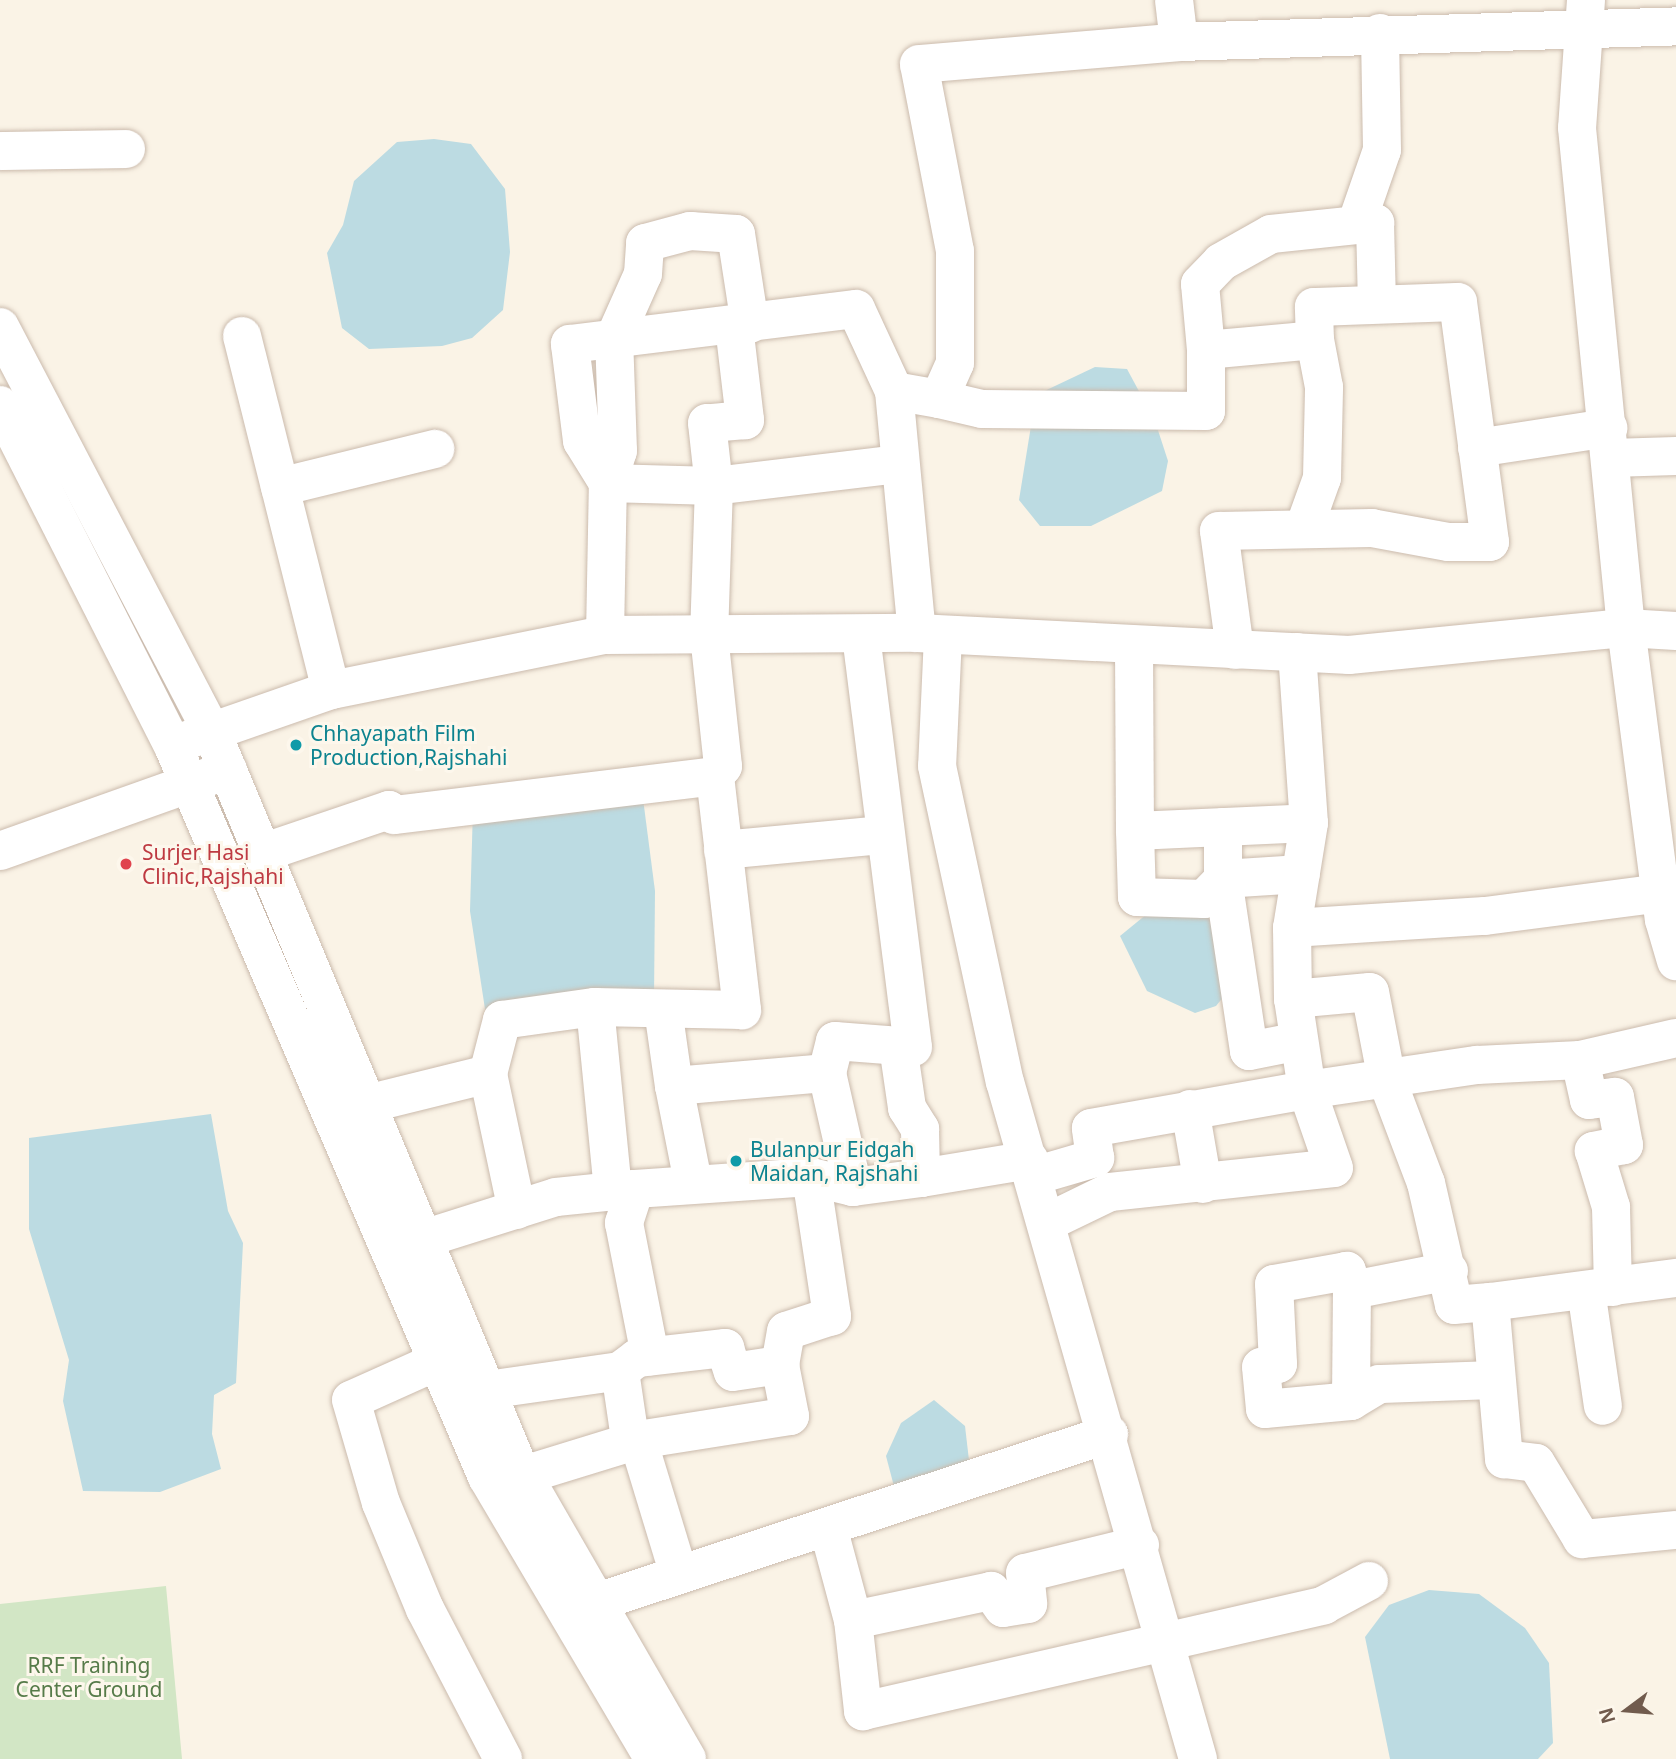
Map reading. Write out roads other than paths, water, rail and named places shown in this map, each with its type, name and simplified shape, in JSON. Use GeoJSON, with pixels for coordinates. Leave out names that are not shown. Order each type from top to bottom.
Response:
{"type":"FeatureCollection","features":[{"type":"Feature","properties":{"kind":"street"},"geometry":{"type":"LineString","coordinates":[[1174,0],[1179,43]]}},
{"type":"Feature","properties":{"kind":"street"},"geometry":{"type":"LineString","coordinates":[[939,399],[955,363],[955,251],[919,64],[1179,43],[1380,33],[1583,14],[1676,26]]}},
{"type":"Feature","properties":{"kind":"street"},"geometry":{"type":"LineString","coordinates":[[1583,14],[1577,128],[1610,443],[1626,628],[1661,893],[1673,941]]}},
{"type":"Feature","properties":{"kind":"street"},"geometry":{"type":"LineString","coordinates":[[1356,225],[1382,150],[1380,33]]}},
{"type":"Feature","properties":{"kind":"street"},"geometry":{"type":"LineString","coordinates":[[0,151],[126,149]]}},
{"type":"Feature","properties":{"kind":"street"},"geometry":{"type":"LineString","coordinates":[[894,391],[982,409],[1206,411],[1206,350],[1200,284],[1221,262],[1270,234],[1375,223],[1377,303]]}},
{"type":"Feature","properties":{"kind":"street"},"geometry":{"type":"LineString","coordinates":[[262,853],[389,810],[394,815],[715,776],[723,766],[709,635],[714,486],[707,422],[746,420],[736,234],[690,231],[645,243],[643,274],[614,339]]}},
{"type":"Feature","properties":{"kind":"street"},"geometry":{"type":"LineString","coordinates":[[1235,650],[1219,531],[1372,528],[1448,542],[1490,542],[1458,302],[1314,307],[1315,340],[1324,387],[1322,478],[1304,528]]}},
{"type":"Feature","properties":{"kind":"street"},"geometry":{"type":"LineString","coordinates":[[605,635],[608,483],[582,441],[570,344],[856,309],[894,391],[898,464]]}},
{"type":"Feature","properties":{"kind":"street"},"geometry":{"type":"LineString","coordinates":[[0,327],[211,730],[486,1390],[524,1475],[687,1759]]}},
{"type":"Feature","properties":{"kind":"street"},"geometry":{"type":"LineString","coordinates":[[242,336],[331,690]]}},
{"type":"Feature","properties":{"kind":"street"},"geometry":{"type":"LineString","coordinates":[[1206,350],[1315,340]]}},
{"type":"Feature","properties":{"kind":"street"},"geometry":{"type":"LineString","coordinates":[[0,405],[173,746],[487,1477],[654,1759]]}},
{"type":"Feature","properties":{"kind":"street"},"geometry":{"type":"LineString","coordinates":[[1477,448],[1610,443],[1676,456]]}},
{"type":"Feature","properties":{"kind":"street"},"geometry":{"type":"LineString","coordinates":[[280,487],[435,449]]}},
{"type":"Feature","properties":{"kind":"street"},"geometry":{"type":"LineString","coordinates":[[608,483],[714,486],[898,464],[905,468],[930,634],[937,766],[1005,1082],[1109,1434],[1198,1759]]}},
{"type":"Feature","properties":{"kind":"street"},"geometry":{"type":"LineString","coordinates":[[173,746],[211,730],[331,690],[605,635],[930,634],[1134,646],[1349,654],[1626,628],[1676,631]]}},
{"type":"Feature","properties":{"kind":"street"},"geometry":{"type":"LineString","coordinates":[[853,1187],[827,1073],[835,1041],[913,1047],[883,835],[861,636]]}},
{"type":"Feature","properties":{"kind":"street"},"geometry":{"type":"LineString","coordinates":[[1134,646],[1138,897],[1204,899],[1223,879],[1301,874]]}},
{"type":"Feature","properties":{"kind":"street"},"geometry":{"type":"LineString","coordinates":[[1048,1222],[1110,1192],[1334,1168],[1307,1090],[1293,999],[1292,928],[1310,823],[1297,652]]}},
{"type":"Feature","properties":{"kind":"street"},"geometry":{"type":"LineString","coordinates":[[0,851],[228,770]]}},
{"type":"Feature","properties":{"kind":"street"},"geometry":{"type":"LineString","coordinates":[[517,1210],[488,1074],[502,1020],[595,1007],[742,1010],[715,776]]}},
{"type":"Feature","properties":{"kind":"street"},"geometry":{"type":"LineString","coordinates":[[1135,831],[1310,823]]}},
{"type":"Feature","properties":{"kind":"street"},"geometry":{"type":"LineString","coordinates":[[1223,827],[1223,879],[1249,1051],[1299,1041]]}},
{"type":"Feature","properties":{"kind":"street"},"geometry":{"type":"LineString","coordinates":[[723,850],[883,835]]}},
{"type":"Feature","properties":{"kind":"street"},"geometry":{"type":"LineString","coordinates":[[1292,928],[1485,916],[1661,893]]}},
{"type":"Feature","properties":{"kind":"street"},"geometry":{"type":"LineString","coordinates":[[1293,999],[1370,992],[1387,1080],[1450,1271],[1454,1305],[1676,1278]]}},
{"type":"Feature","properties":{"kind":"street"},"geometry":{"type":"LineString","coordinates":[[595,1007],[624,1190],[635,1364],[634,1440],[679,1575]]}},
{"type":"Feature","properties":{"kind":"street"},"geometry":{"type":"LineString","coordinates":[[663,1009],[674,1086],[693,1182]]}},
{"type":"Feature","properties":{"kind":"street"},"geometry":{"type":"LineString","coordinates":[[423,1239],[556,1197],[693,1182],[811,1177],[853,1187],[1032,1168],[1095,1158],[1091,1128],[1190,1109],[1477,1065],[1580,1059],[1676,1038]]}},
{"type":"Feature","properties":{"kind":"street"},"geometry":{"type":"LineString","coordinates":[[898,1046],[907,1108],[920,1129],[921,1178]]}},
{"type":"Feature","properties":{"kind":"street"},"geometry":{"type":"LineString","coordinates":[[1580,1059],[1589,1100],[1615,1097],[1624,1145],[1594,1151],[1611,1207],[1600,1289],[1603,1406]]}},
{"type":"Feature","properties":{"kind":"street"},"geometry":{"type":"LineString","coordinates":[[674,1086],[827,1073]]}},
{"type":"Feature","properties":{"kind":"street"},"geometry":{"type":"LineString","coordinates":[[367,1104],[488,1074]]}},
{"type":"Feature","properties":{"kind":"street"},"geometry":{"type":"LineString","coordinates":[[1190,1109],[1203,1184]]}},
{"type":"Feature","properties":{"kind":"street"},"geometry":{"type":"LineString","coordinates":[[524,1475],[634,1440],[790,1416],[780,1365],[786,1331],[831,1316],[811,1177]]}},
{"type":"Feature","properties":{"kind":"street"},"geometry":{"type":"LineString","coordinates":[[1351,1401],[1352,1290],[1347,1271],[1274,1284],[1278,1364],[1261,1367],[1265,1409],[1351,1401],[1379,1384],[1496,1380]]}},
{"type":"Feature","properties":{"kind":"street"},"geometry":{"type":"LineString","coordinates":[[1352,1290],[1450,1271]]}},
{"type":"Feature","properties":{"kind":"street"},"geometry":{"type":"LineString","coordinates":[[1490,1302],[1504,1459],[1536,1463],[1582,1539],[1676,1530]]}},
{"type":"Feature","properties":{"kind":"street"},"geometry":{"type":"LineString","coordinates":[[486,1390],[725,1348],[733,1373],[780,1365]]}},
{"type":"Feature","properties":{"kind":"street"},"geometry":{"type":"LineString","coordinates":[[438,1361],[351,1400],[381,1503],[425,1609],[503,1759]]}},
{"type":"Feature","properties":{"kind":"street"},"geometry":{"type":"LineString","coordinates":[[597,1602],[1109,1434]]}},
{"type":"Feature","properties":{"kind":"street"},"geometry":{"type":"LineString","coordinates":[[828,1527],[853,1620],[863,1711],[1165,1638],[1324,1605],[1369,1581]]}},
{"type":"Feature","properties":{"kind":"street"},"geometry":{"type":"LineString","coordinates":[[853,1620],[991,1591],[1003,1608],[1028,1604],[1026,1573],[1140,1545]]}},
{"type":"Feature","properties":{"kind":"water"},"geometry":{"type":"Polygon","coordinates":[[[434,139],[471,144],[505,189],[510,252],[503,310],[472,338],[442,346],[369,349],[342,328],[327,253],[343,225],[354,181],[397,142],[434,139]]]}},
{"type":"Feature","properties":{"kind":"water"},"geometry":{"type":"Polygon","coordinates":[[[1095,367],[1127,369],[1155,421],[1168,461],[1162,491],[1091,526],[1040,526],[1019,500],[1036,395],[1095,367]]]}},
{"type":"Feature","properties":{"kind":"water"},"geometry":{"type":"Polygon","coordinates":[[[642,791],[655,891],[654,998],[485,1009],[470,911],[473,808],[642,791]]]}},
{"type":"Feature","properties":{"kind":"water"},"geometry":{"type":"Polygon","coordinates":[[[1153,909],[1208,910],[1225,995],[1216,1006],[1195,1013],[1147,991],[1120,936],[1153,909]]]}},
{"type":"Feature","properties":{"kind":"water"},"geometry":{"type":"Polygon","coordinates":[[[211,1114],[228,1211],[243,1243],[236,1383],[214,1395],[212,1434],[221,1469],[160,1492],[83,1491],[63,1401],[69,1360],[29,1229],[29,1138],[211,1114]]]}},
{"type":"Feature","properties":{"kind":"water"},"geometry":{"type":"Polygon","coordinates":[[[934,1400],[965,1426],[970,1469],[896,1494],[886,1456],[901,1423],[934,1400]]]}},
{"type":"Feature","properties":{"kind":"water"},"geometry":{"type":"Polygon","coordinates":[[[1429,1590],[1479,1594],[1525,1628],[1549,1663],[1553,1743],[1538,1759],[1390,1759],[1365,1637],[1389,1605],[1429,1590]]]}},
{"type":"Feature","properties":{"kind":"place","name":"Chhayapath Film Production,Rajshahi"},"geometry":{"type":"Point","coordinates":[296,745]}},
{"type":"Feature","properties":{"kind":"place","name":"Surjer Hasi Clinic,Rajshahi"},"geometry":{"type":"Point","coordinates":[126,864]}},
{"type":"Feature","properties":{"kind":"place","name":"Bulanpur Eidgah Maidan, Rajshahi"},"geometry":{"type":"Point","coordinates":[736,1161]}},
{"type":"Feature","properties":{"kind":"park label","name":"RRF Training Center Ground"},"geometry":{"type":"Point","coordinates":[89,1677]}}]}
